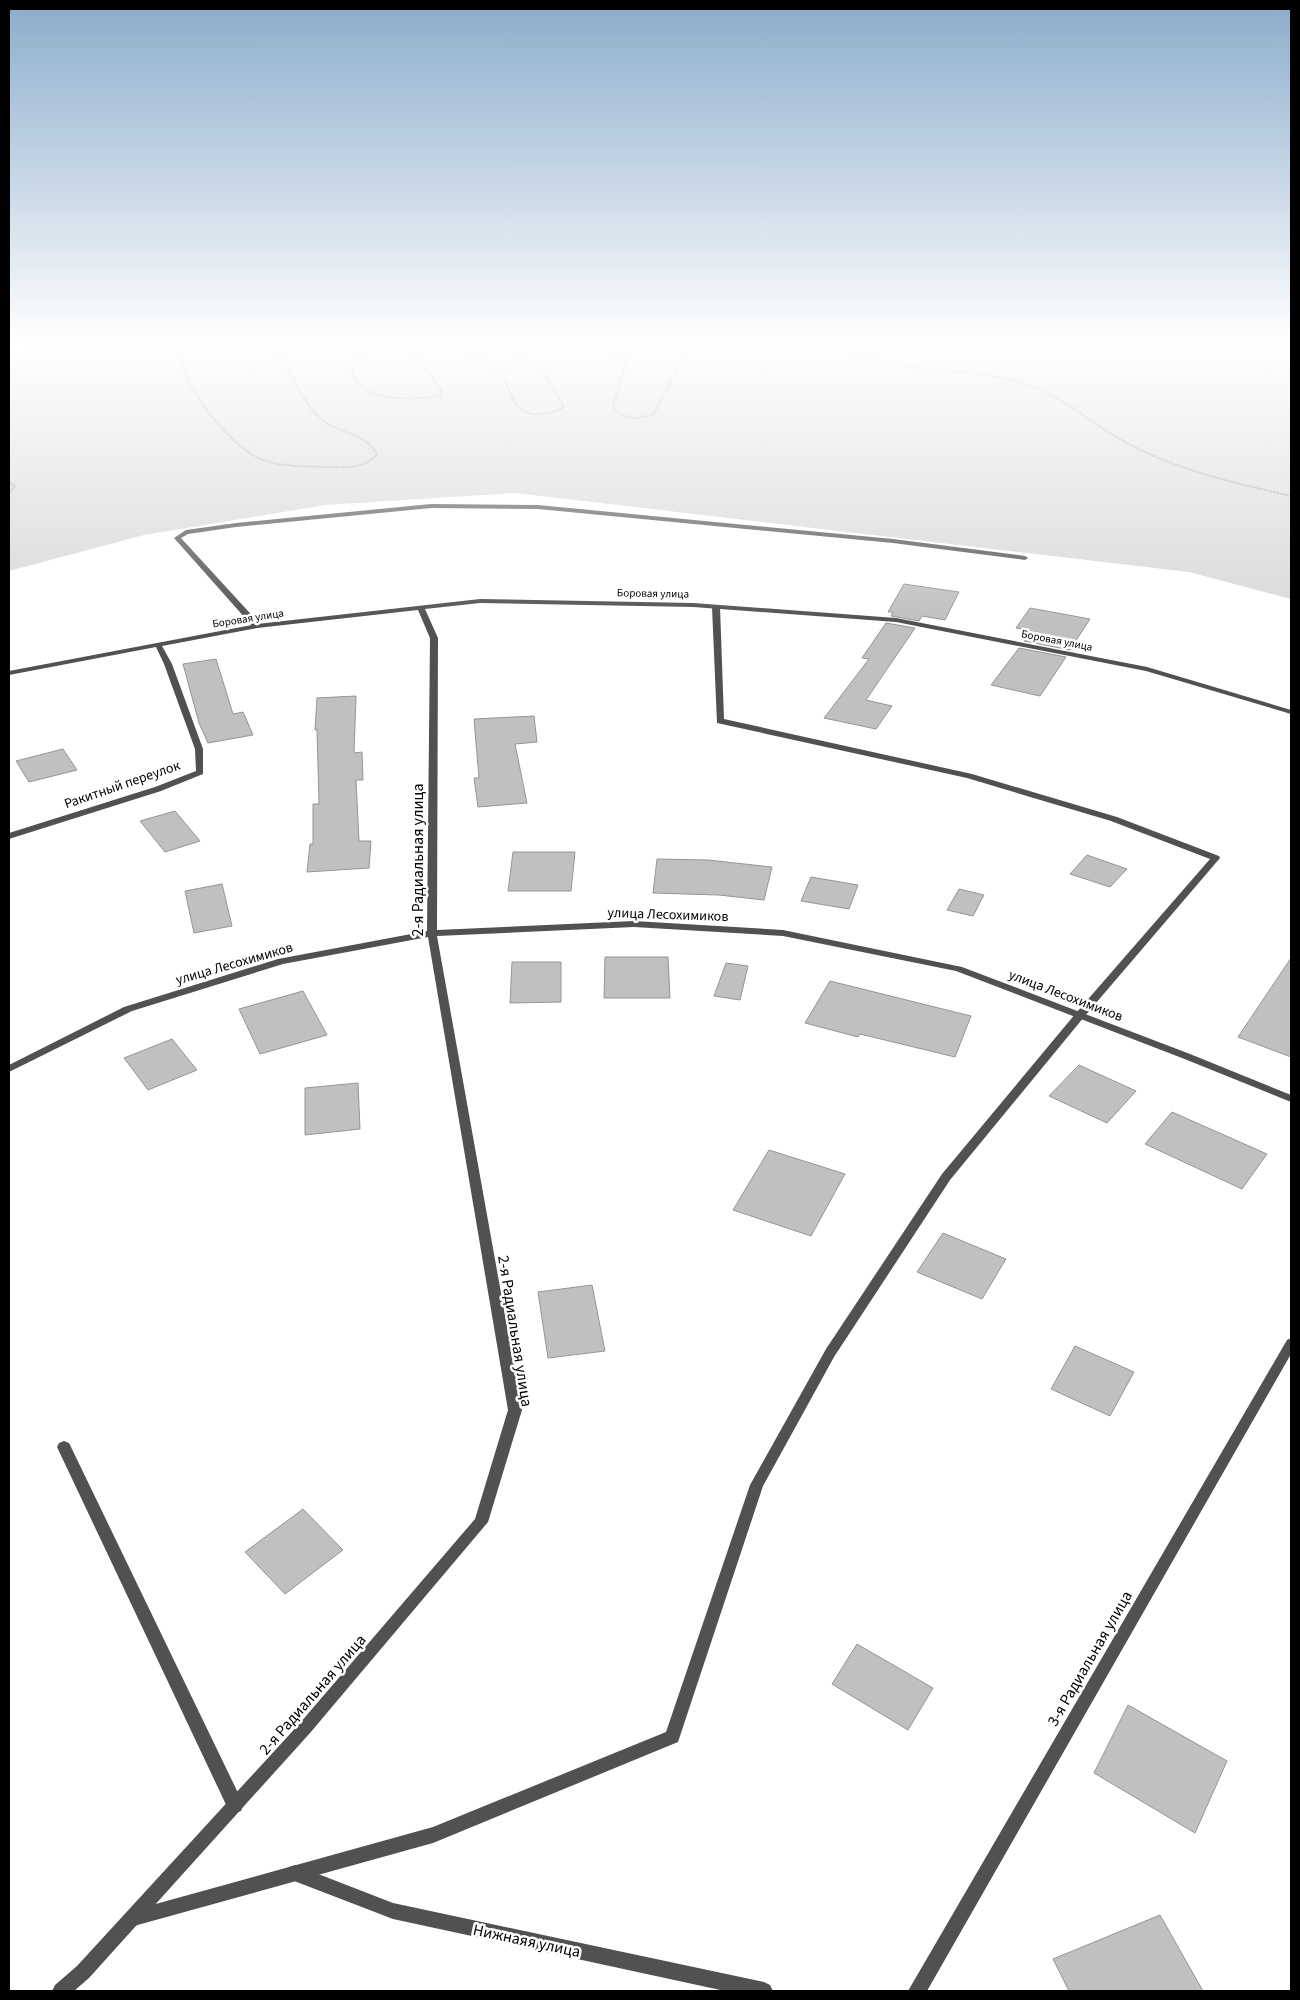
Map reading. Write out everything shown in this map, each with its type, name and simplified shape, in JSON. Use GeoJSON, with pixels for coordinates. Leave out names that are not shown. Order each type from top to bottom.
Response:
{"type":"FeatureCollection","features":[{"type":"Feature","properties":{"kind":"street"},"geometry":{"type":"LineString","coordinates":[[257,626],[177,538],[186,532],[236,525],[430,506],[528,507],[893,541],[1025,558]]}},
{"type":"Feature","properties":{"kind":"street","name":"Боровая улица"},"geometry":{"type":"LineString","coordinates":[[9,672],[257,626],[480,601],[716,607],[906,622],[1147,669],[1291,712]]}},
{"type":"Feature","properties":{"kind":"street"},"geometry":{"type":"LineString","coordinates":[[133,1918],[433,1835],[672,1737],[757,1485],[830,1353],[946,1177],[1080,1015],[1216,858],[1114,819],[969,776],[720,721],[716,607]]}},
{"type":"Feature","properties":{"kind":"street","name":"2-я Радиальная улица"},"geometry":{"type":"LineString","coordinates":[[61,1991],[83,1972],[305,1728],[481,1522],[515,1410],[432,933],[434,638],[421,608]]}},
{"type":"Feature","properties":{"kind":"street","name":"Ракитный переулок"},"geometry":{"type":"LineString","coordinates":[[9,836],[158,790],[200,772],[198,749],[168,664],[158,645]]}},
{"type":"Feature","properties":{"kind":"street","name":"улица Лесохимиков"},"geometry":{"type":"LineString","coordinates":[[9,1069],[128,1009],[282,961],[432,933],[634,924],[783,933],[959,969],[1186,1056],[1291,1100]]}},
{"type":"Feature","properties":{"kind":"street","name":"3-я Радиальная улица"},"geometry":{"type":"LineString","coordinates":[[917,1991],[1291,1342]]}},
{"type":"Feature","properties":{"kind":"street"},"geometry":{"type":"LineString","coordinates":[[64,1447],[235,1805]]}},
{"type":"Feature","properties":{"kind":"street","name":"Нижнаяя улица"},"geometry":{"type":"LineString","coordinates":[[295,1873],[393,1911],[764,1991]]}},
{"type":"Feature","properties":{"kind":"path"},"geometry":{"type":"LineString","coordinates":[[234,437],[252,455],[262,460],[280,464],[340,467],[363,464],[374,458],[377,454],[374,446],[358,437]]}},
{"type":"Feature","properties":{"kind":"path"},"geometry":{"type":"LineString","coordinates":[[1116,437],[1139,450],[1206,474],[1291,496]]}},
{"type":"Feature","properties":{"kind":"path"},"geometry":{"type":"LineString","coordinates":[[9,482],[15,486],[9,493]]}},
{"type":"Feature","properties":{"kind":"shaded area"},"geometry":{"type":"Polygon","coordinates":[[[9,437],[1291,437],[1291,599],[1189,572],[515,493],[326,505],[144,535],[9,571],[9,437]]]}},
{"type":"Feature","properties":{"kind":"building"},"geometry":{"type":"Polygon","coordinates":[[[904,584],[959,592],[945,620],[922,616],[919,621],[891,616],[893,612],[888,612],[904,584]]]}},
{"type":"Feature","properties":{"kind":"building"},"geometry":{"type":"Polygon","coordinates":[[[1030,608],[1090,619],[1070,650],[1024,641],[1031,631],[1016,628],[1030,608]]]}},
{"type":"Feature","properties":{"kind":"building"},"geometry":{"type":"Polygon","coordinates":[[[886,623],[915,628],[866,700],[892,706],[876,729],[824,718],[869,659],[862,658],[886,623]]]}},
{"type":"Feature","properties":{"kind":"building"},"geometry":{"type":"Polygon","coordinates":[[[1019,648],[1066,657],[1040,696],[991,685],[1019,648]]]}},
{"type":"Feature","properties":{"kind":"building"},"geometry":{"type":"Polygon","coordinates":[[[216,659],[233,714],[243,712],[253,735],[208,743],[199,723],[183,664],[216,659]]]}},
{"type":"Feature","properties":{"kind":"building"},"geometry":{"type":"Polygon","coordinates":[[[356,696],[354,753],[362,752],[363,780],[356,780],[359,841],[371,841],[369,868],[307,872],[310,844],[313,844],[313,804],[319,804],[317,730],[315,730],[317,698],[356,696]]]}},
{"type":"Feature","properties":{"kind":"building"},"geometry":{"type":"Polygon","coordinates":[[[534,716],[537,742],[515,744],[527,803],[478,807],[474,778],[479,778],[474,719],[534,716]]]}},
{"type":"Feature","properties":{"kind":"building"},"geometry":{"type":"Polygon","coordinates":[[[63,749],[77,770],[29,782],[16,761],[63,749]]]}},
{"type":"Feature","properties":{"kind":"building"},"geometry":{"type":"Polygon","coordinates":[[[175,811],[200,841],[165,852],[140,821],[175,811]]]}},
{"type":"Feature","properties":{"kind":"building"},"geometry":{"type":"Polygon","coordinates":[[[513,852],[575,852],[571,891],[508,891],[513,852]]]}},
{"type":"Feature","properties":{"kind":"building"},"geometry":{"type":"Polygon","coordinates":[[[1087,855],[1127,869],[1110,887],[1070,874],[1087,855]]]}},
{"type":"Feature","properties":{"kind":"building"},"geometry":{"type":"Polygon","coordinates":[[[657,859],[708,860],[772,867],[764,900],[719,895],[653,893],[657,859]]]}},
{"type":"Feature","properties":{"kind":"building"},"geometry":{"type":"Polygon","coordinates":[[[811,877],[858,885],[849,909],[801,901],[811,877]]]}},
{"type":"Feature","properties":{"kind":"building"},"geometry":{"type":"Polygon","coordinates":[[[222,884],[232,926],[194,933],[185,891],[222,884]]]}},
{"type":"Feature","properties":{"kind":"building"},"geometry":{"type":"Polygon","coordinates":[[[959,889],[984,895],[973,916],[947,910],[959,889]]]}},
{"type":"Feature","properties":{"kind":"building"},"geometry":{"type":"Polygon","coordinates":[[[605,957],[668,957],[670,998],[604,998],[605,957]]]}},
{"type":"Feature","properties":{"kind":"building"},"geometry":{"type":"Polygon","coordinates":[[[1291,958],[1291,1057],[1238,1037],[1291,958]]]}},
{"type":"Feature","properties":{"kind":"building"},"geometry":{"type":"Polygon","coordinates":[[[512,962],[561,962],[561,1002],[510,1003],[512,962]]]}},
{"type":"Feature","properties":{"kind":"building"},"geometry":{"type":"Polygon","coordinates":[[[726,963],[748,966],[740,1000],[714,996],[726,963]]]}},
{"type":"Feature","properties":{"kind":"building"},"geometry":{"type":"Polygon","coordinates":[[[830,981],[971,1016],[955,1057],[860,1034],[858,1037],[805,1023],[830,981]]]}},
{"type":"Feature","properties":{"kind":"building"},"geometry":{"type":"Polygon","coordinates":[[[303,991],[327,1035],[260,1054],[239,1009],[303,991]]]}},
{"type":"Feature","properties":{"kind":"building"},"geometry":{"type":"Polygon","coordinates":[[[172,1039],[197,1070],[148,1090],[124,1058],[172,1039]]]}},
{"type":"Feature","properties":{"kind":"building"},"geometry":{"type":"Polygon","coordinates":[[[1079,1065],[1136,1091],[1107,1123],[1049,1096],[1079,1065]]]}},
{"type":"Feature","properties":{"kind":"building"},"geometry":{"type":"Polygon","coordinates":[[[358,1083],[360,1129],[305,1135],[305,1088],[358,1083]]]}},
{"type":"Feature","properties":{"kind":"building"},"geometry":{"type":"Polygon","coordinates":[[[1172,1112],[1267,1154],[1242,1189],[1145,1144],[1172,1112]]]}},
{"type":"Feature","properties":{"kind":"building"},"geometry":{"type":"Polygon","coordinates":[[[769,1150],[845,1174],[811,1236],[733,1210],[769,1150]]]}},
{"type":"Feature","properties":{"kind":"building"},"geometry":{"type":"Polygon","coordinates":[[[943,1233],[1006,1259],[982,1299],[917,1272],[943,1233]]]}},
{"type":"Feature","properties":{"kind":"building"},"geometry":{"type":"Polygon","coordinates":[[[592,1285],[605,1351],[548,1358],[538,1292],[592,1285]]]}},
{"type":"Feature","properties":{"kind":"building"},"geometry":{"type":"Polygon","coordinates":[[[1075,1346],[1134,1372],[1110,1416],[1051,1389],[1075,1346]]]}},
{"type":"Feature","properties":{"kind":"building"},"geometry":{"type":"Polygon","coordinates":[[[303,1509],[343,1550],[285,1594],[245,1552],[303,1509]]]}},
{"type":"Feature","properties":{"kind":"building"},"geometry":{"type":"Polygon","coordinates":[[[857,1644],[933,1688],[908,1730],[832,1684],[857,1644]]]}},
{"type":"Feature","properties":{"kind":"building"},"geometry":{"type":"Polygon","coordinates":[[[1128,1705],[1227,1761],[1195,1833],[1094,1773],[1128,1705]]]}},
{"type":"Feature","properties":{"kind":"building"},"geometry":{"type":"Polygon","coordinates":[[[1160,1915],[1203,1991],[1069,1991],[1053,1959],[1160,1915]]]}}]}
